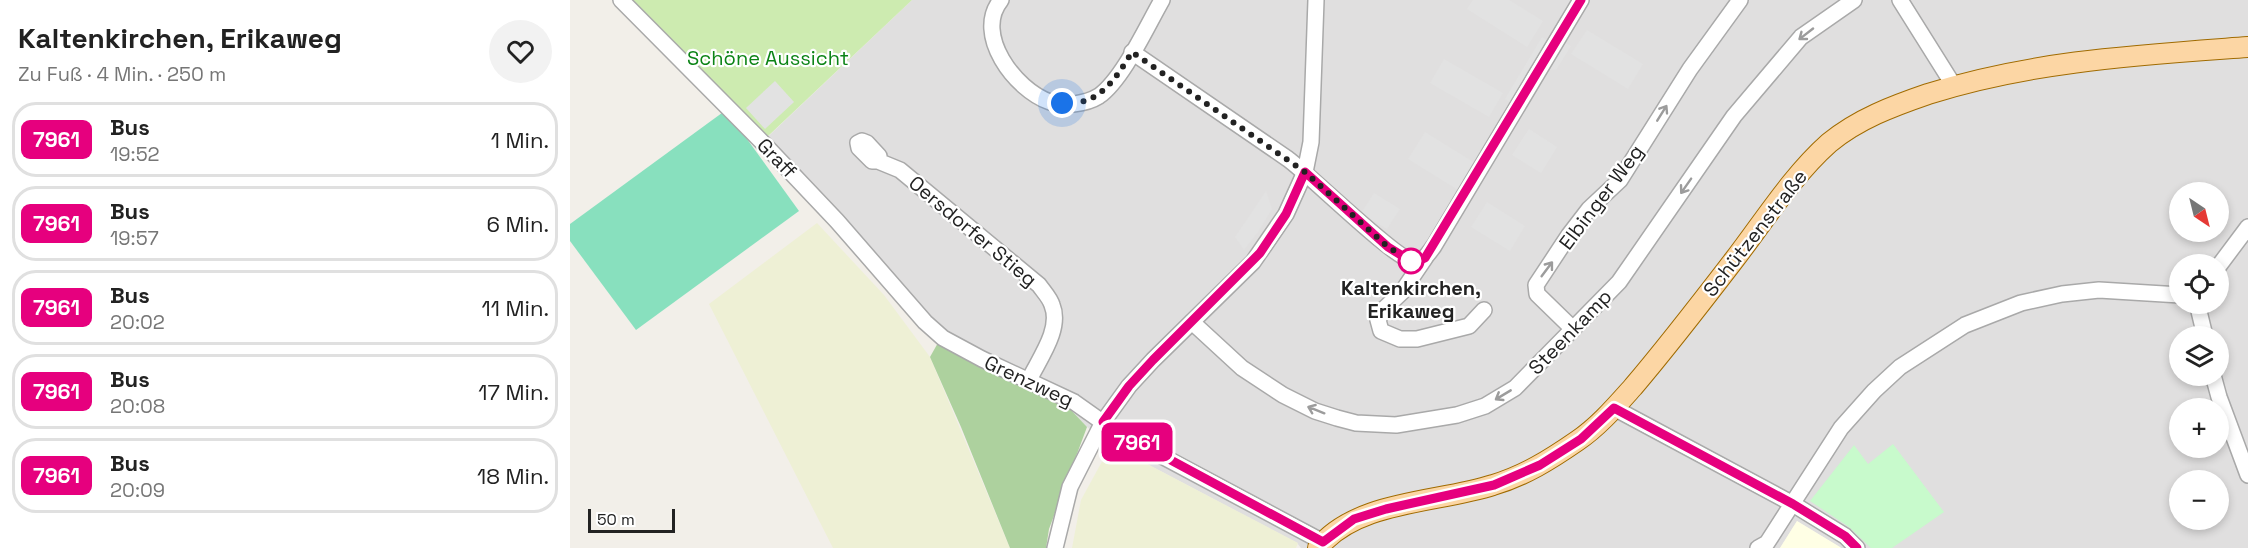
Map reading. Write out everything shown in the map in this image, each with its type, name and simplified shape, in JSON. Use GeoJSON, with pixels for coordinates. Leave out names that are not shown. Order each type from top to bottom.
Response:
{"type":"FeatureCollection","features":[{"type":"Feature","properties":{"kind":"main road","name":"Schützenstraße"},"geometry":{"type":"LineString","coordinates":[[1321,545],[1354,519],[1386,509],[1494,485],[1540,465],[1581,439],[1614,408],[1658,358],[1801,172],[1829,143],[1861,120],[1954,86],[2028,69],[2158,54],[2248,47]]}},
{"type":"Feature","properties":{"kind":"street","name":"Graff"},"geometry":{"type":"LineString","coordinates":[[621,0],[820,202],[926,322]]}},
{"type":"Feature","properties":{"kind":"street"},"geometry":{"type":"LineString","coordinates":[[1001,0],[996,6],[991,28],[995,50],[1011,72],[1029,89],[1050,102],[1074,105],[1098,96],[1117,76],[1162,0]]}},
{"type":"Feature","properties":{"kind":"street"},"geometry":{"type":"LineString","coordinates":[[1055,548],[1070,487],[1103,422],[1129,386],[1260,253],[1286,214],[1305,172],[1311,142],[1316,0]]}},
{"type":"Feature","properties":{"kind":"street"},"geometry":{"type":"LineString","coordinates":[[1484,310],[1469,326],[1417,339],[1400,339],[1381,331],[1378,320],[1384,309],[1402,292],[1425,258],[1581,0]]}},
{"type":"Feature","properties":{"kind":"street","name":"Elbinger Weg"},"geometry":{"type":"LineString","coordinates":[[1573,329],[1537,294],[1536,285],[1589,209],[1620,180],[1690,69],[1740,0]]}},
{"type":"Feature","properties":{"kind":"street","name":"Steenkamp"},"geometry":{"type":"LineString","coordinates":[[1192,322],[1242,368],[1283,395],[1315,411],[1356,423],[1396,425],[1457,415],[1485,406],[1515,388],[1619,282],[1734,116],[1801,37],[1854,0]]}},
{"type":"Feature","properties":{"kind":"street"},"geometry":{"type":"LineString","coordinates":[[1900,0],[1954,86]]}},
{"type":"Feature","properties":{"kind":"street"},"geometry":{"type":"LineString","coordinates":[[1132,52],[1305,172],[1388,247],[1409,260],[1416,262],[1425,258]]}},
{"type":"Feature","properties":{"kind":"street","name":"Oersdorfer Stieg"},"geometry":{"type":"LineString","coordinates":[[878,161],[900,170],[1039,285],[1048,297],[1053,307],[1055,325],[1029,380]]}},
{"type":"Feature","properties":{"kind":"street"},"geometry":{"type":"LineString","coordinates":[[2228,254],[2248,227]]}},
{"type":"Feature","properties":{"kind":"street"},"geometry":{"type":"LineString","coordinates":[[1758,548],[1767,543],[1841,428],[1874,391],[1900,367],[1965,326],[2021,303],[2062,294],[2100,290],[2169,294]]}},
{"type":"Feature","properties":{"kind":"street","name":"Grenzweg"},"geometry":{"type":"LineString","coordinates":[[926,322],[943,338],[1074,402],[1115,430],[1321,545]]}},
{"type":"Feature","properties":{"kind":"street"},"geometry":{"type":"LineString","coordinates":[[2216,386],[2248,475]]}},
{"type":"Feature","properties":{"kind":"street"},"geometry":{"type":"LineString","coordinates":[[1614,408],[1793,504],[1845,536],[1857,548]]}},
{"type":"Feature","properties":{"kind":"shaded area"},"geometry":{"type":"Polygon","coordinates":[[[912,0],[2248,0],[2248,548],[1841,548],[1797,521],[1780,548],[1301,548],[1297,543],[1111,445],[1087,427],[1070,409],[939,341],[759,145],[912,0]]]}},
{"type":"Feature","properties":{"kind":"shaded area"},"geometry":{"type":"Polygon","coordinates":[[[1473,0],[1509,0],[1543,21],[1527,47],[1467,9],[1473,0]]]}},
{"type":"Feature","properties":{"kind":"shaded area"},"geometry":{"type":"Polygon","coordinates":[[[1587,30],[1643,64],[1628,89],[1571,54],[1587,30]]]}},
{"type":"Feature","properties":{"kind":"shaded area"},"geometry":{"type":"Polygon","coordinates":[[[1542,37],[1554,44],[1558,38],[1571,46],[1556,70],[1540,69],[1517,106],[1505,99],[1542,37]]]}},
{"type":"Feature","properties":{"kind":"shaded area"},"geometry":{"type":"Polygon","coordinates":[[[1444,59],[1503,93],[1489,117],[1430,83],[1444,59]]]}},
{"type":"Feature","properties":{"kind":"shaded area"},"geometry":{"type":"Polygon","coordinates":[[[775,81],[794,102],[765,129],[746,108],[775,81]]]}},
{"type":"Feature","properties":{"kind":"shaded area"},"geometry":{"type":"Polygon","coordinates":[[[1529,129],[1557,147],[1541,173],[1512,155],[1529,129]]]}},
{"type":"Feature","properties":{"kind":"shaded area"},"geometry":{"type":"Polygon","coordinates":[[[1425,132],[1475,163],[1458,190],[1408,159],[1425,132]]]}},
{"type":"Feature","properties":{"kind":"shaded area"},"geometry":{"type":"Polygon","coordinates":[[[1266,191],[1272,209],[1244,250],[1235,237],[1266,191]]]}},
{"type":"Feature","properties":{"kind":"shaded area"},"geometry":{"type":"Polygon","coordinates":[[[1374,193],[1400,209],[1387,229],[1361,213],[1374,193]]]}},
{"type":"Feature","properties":{"kind":"shaded area"},"geometry":{"type":"Polygon","coordinates":[[[1487,202],[1525,226],[1510,251],[1471,227],[1487,202]]]}},
{"type":"Feature","properties":{"kind":"shaded area"},"geometry":{"type":"Polygon","coordinates":[[[817,223],[884,295],[930,357],[1010,548],[833,548],[709,304],[817,223]]]}},
{"type":"Feature","properties":{"kind":"shaded area"},"geometry":{"type":"Polygon","coordinates":[[[1111,445],[1298,543],[1296,548],[1072,548],[1081,500],[1111,445]]]}},
{"type":"Feature","properties":{"kind":"shaded area"},"geometry":{"type":"Polygon","coordinates":[[[1797,521],[1840,547],[1841,548],[1780,548],[1797,521]]]}},
{"type":"Feature","properties":{"kind":"green space","name":"Schöne Aussicht"},"geometry":{"type":"Polygon","coordinates":[[[628,0],[912,0],[767,137],[628,0]]]}},
{"type":"Feature","properties":{"kind":"green space"},"geometry":{"type":"Polygon","coordinates":[[[726,110],[799,211],[636,330],[570,241],[570,224],[726,110]]]}},
{"type":"Feature","properties":{"kind":"green space"},"geometry":{"type":"Polygon","coordinates":[[[939,341],[1070,409],[1087,427],[1049,529],[1046,548],[1010,548],[930,357],[939,341]]]}},
{"type":"Feature","properties":{"kind":"green space"},"geometry":{"type":"Polygon","coordinates":[[[1893,444],[1944,512],[1892,548],[1871,548],[1849,527],[1810,501],[1854,445],[1868,464],[1893,444]]]}},
{"type":"Feature","properties":{"kind":"bus line","name":"7961"},"geometry":{"type":"LineString","coordinates":[[1581,0],[1425,258],[1416,262],[1409,260],[1388,247],[1305,172],[1286,214],[1253,262],[1153,360],[1129,386],[1103,422],[1323,542],[1354,519],[1386,509],[1494,485],[1540,465],[1581,439],[1614,408],[1793,504],[1845,536],[1857,548]]}},
{"type":"Feature","properties":{"kind":"place","name":"Kaltenkirchen, Erikaweg"},"geometry":{"type":"Point","coordinates":[1411,261]}},
{"type":"Feature","properties":{"kind":"route"},"geometry":{"type":"LineString","coordinates":[[1062,103],[1074,105],[1098,96],[1117,76],[1132,52],[1288,159],[1388,247],[1411,261]]}}]}
